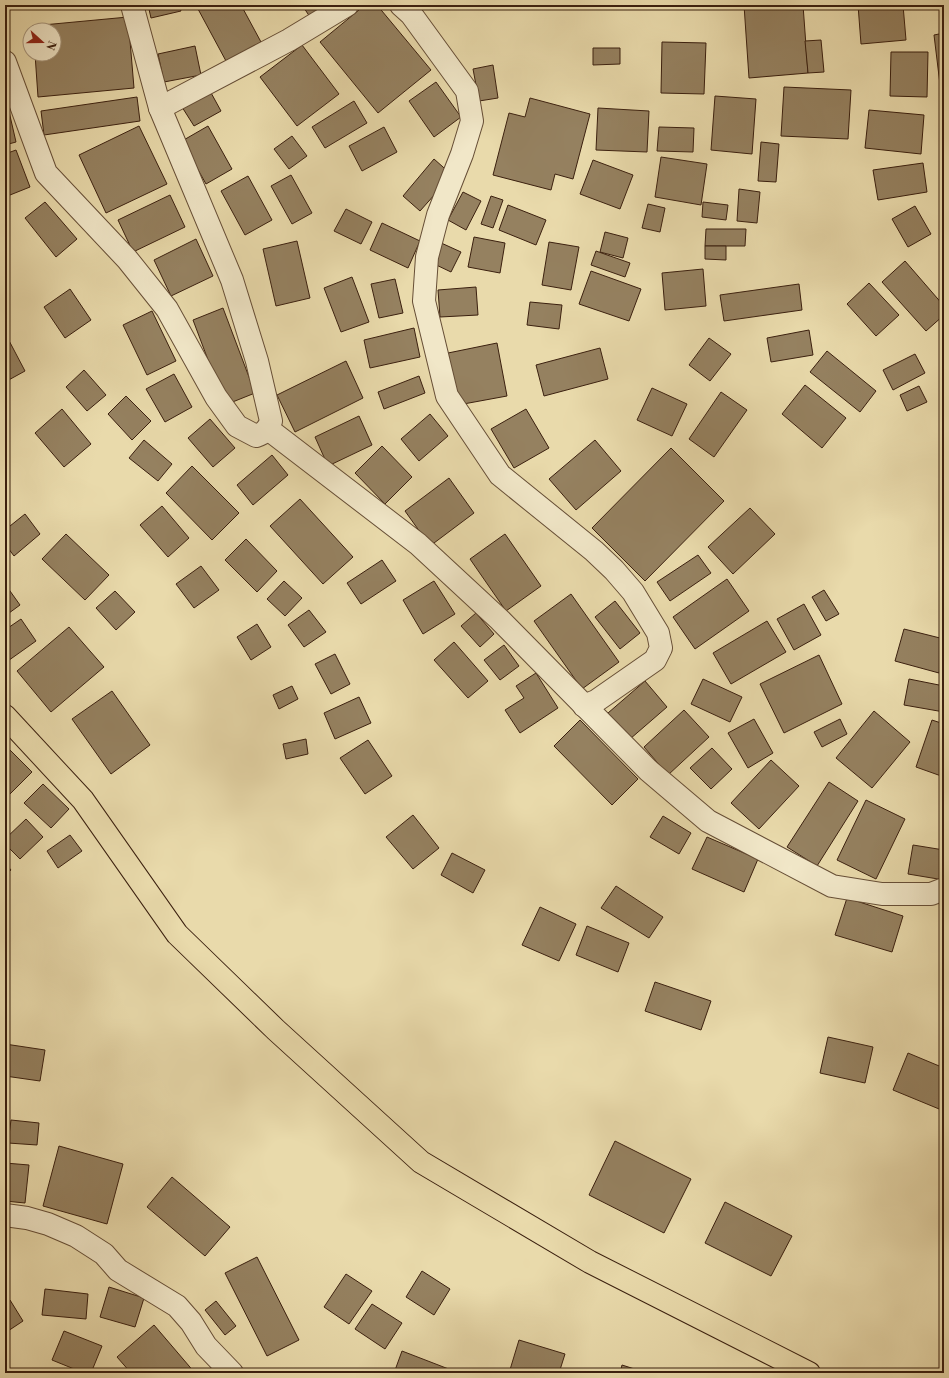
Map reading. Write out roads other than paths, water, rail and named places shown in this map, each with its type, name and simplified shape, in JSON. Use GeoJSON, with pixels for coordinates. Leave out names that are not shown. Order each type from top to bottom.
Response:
{"type":"FeatureCollection","features":[{"type":"Feature","properties":{"kind":"main road"},"geometry":{"type":"LineString","coordinates":[[5,716],[83,800],[177,934],[276,1030],[421,1162],[590,1262],[809,1373]]}},
{"type":"Feature","properties":{"kind":"street"},"geometry":{"type":"LineString","coordinates":[[5,62],[46,174],[127,259],[167,309],[216,397],[237,426],[256,436],[262,434],[268,429],[271,420],[258,360],[232,280],[160,108],[132,5]]}},
{"type":"Feature","properties":{"kind":"street"},"geometry":{"type":"LineString","coordinates":[[160,108],[289,40],[347,5]]}},
{"type":"Feature","properties":{"kind":"street"},"geometry":{"type":"LineString","coordinates":[[401,5],[411,14],[467,91],[472,121],[462,154],[438,215],[427,257],[424,301],[447,396],[500,475],[594,551],[614,570],[633,592],[658,633],[661,648],[655,660],[596,701],[584,706]]}},
{"type":"Feature","properties":{"kind":"street"},"geometry":{"type":"LineString","coordinates":[[268,429],[418,544],[500,620],[648,770],[708,821],[832,886],[882,894],[931,894],[944,889]]}},
{"type":"Feature","properties":{"kind":"street"},"geometry":{"type":"LineString","coordinates":[[5,1215],[27,1218],[48,1224],[76,1236],[104,1254],[118,1270],[177,1306],[192,1322],[206,1346],[232,1373]]}}]}
